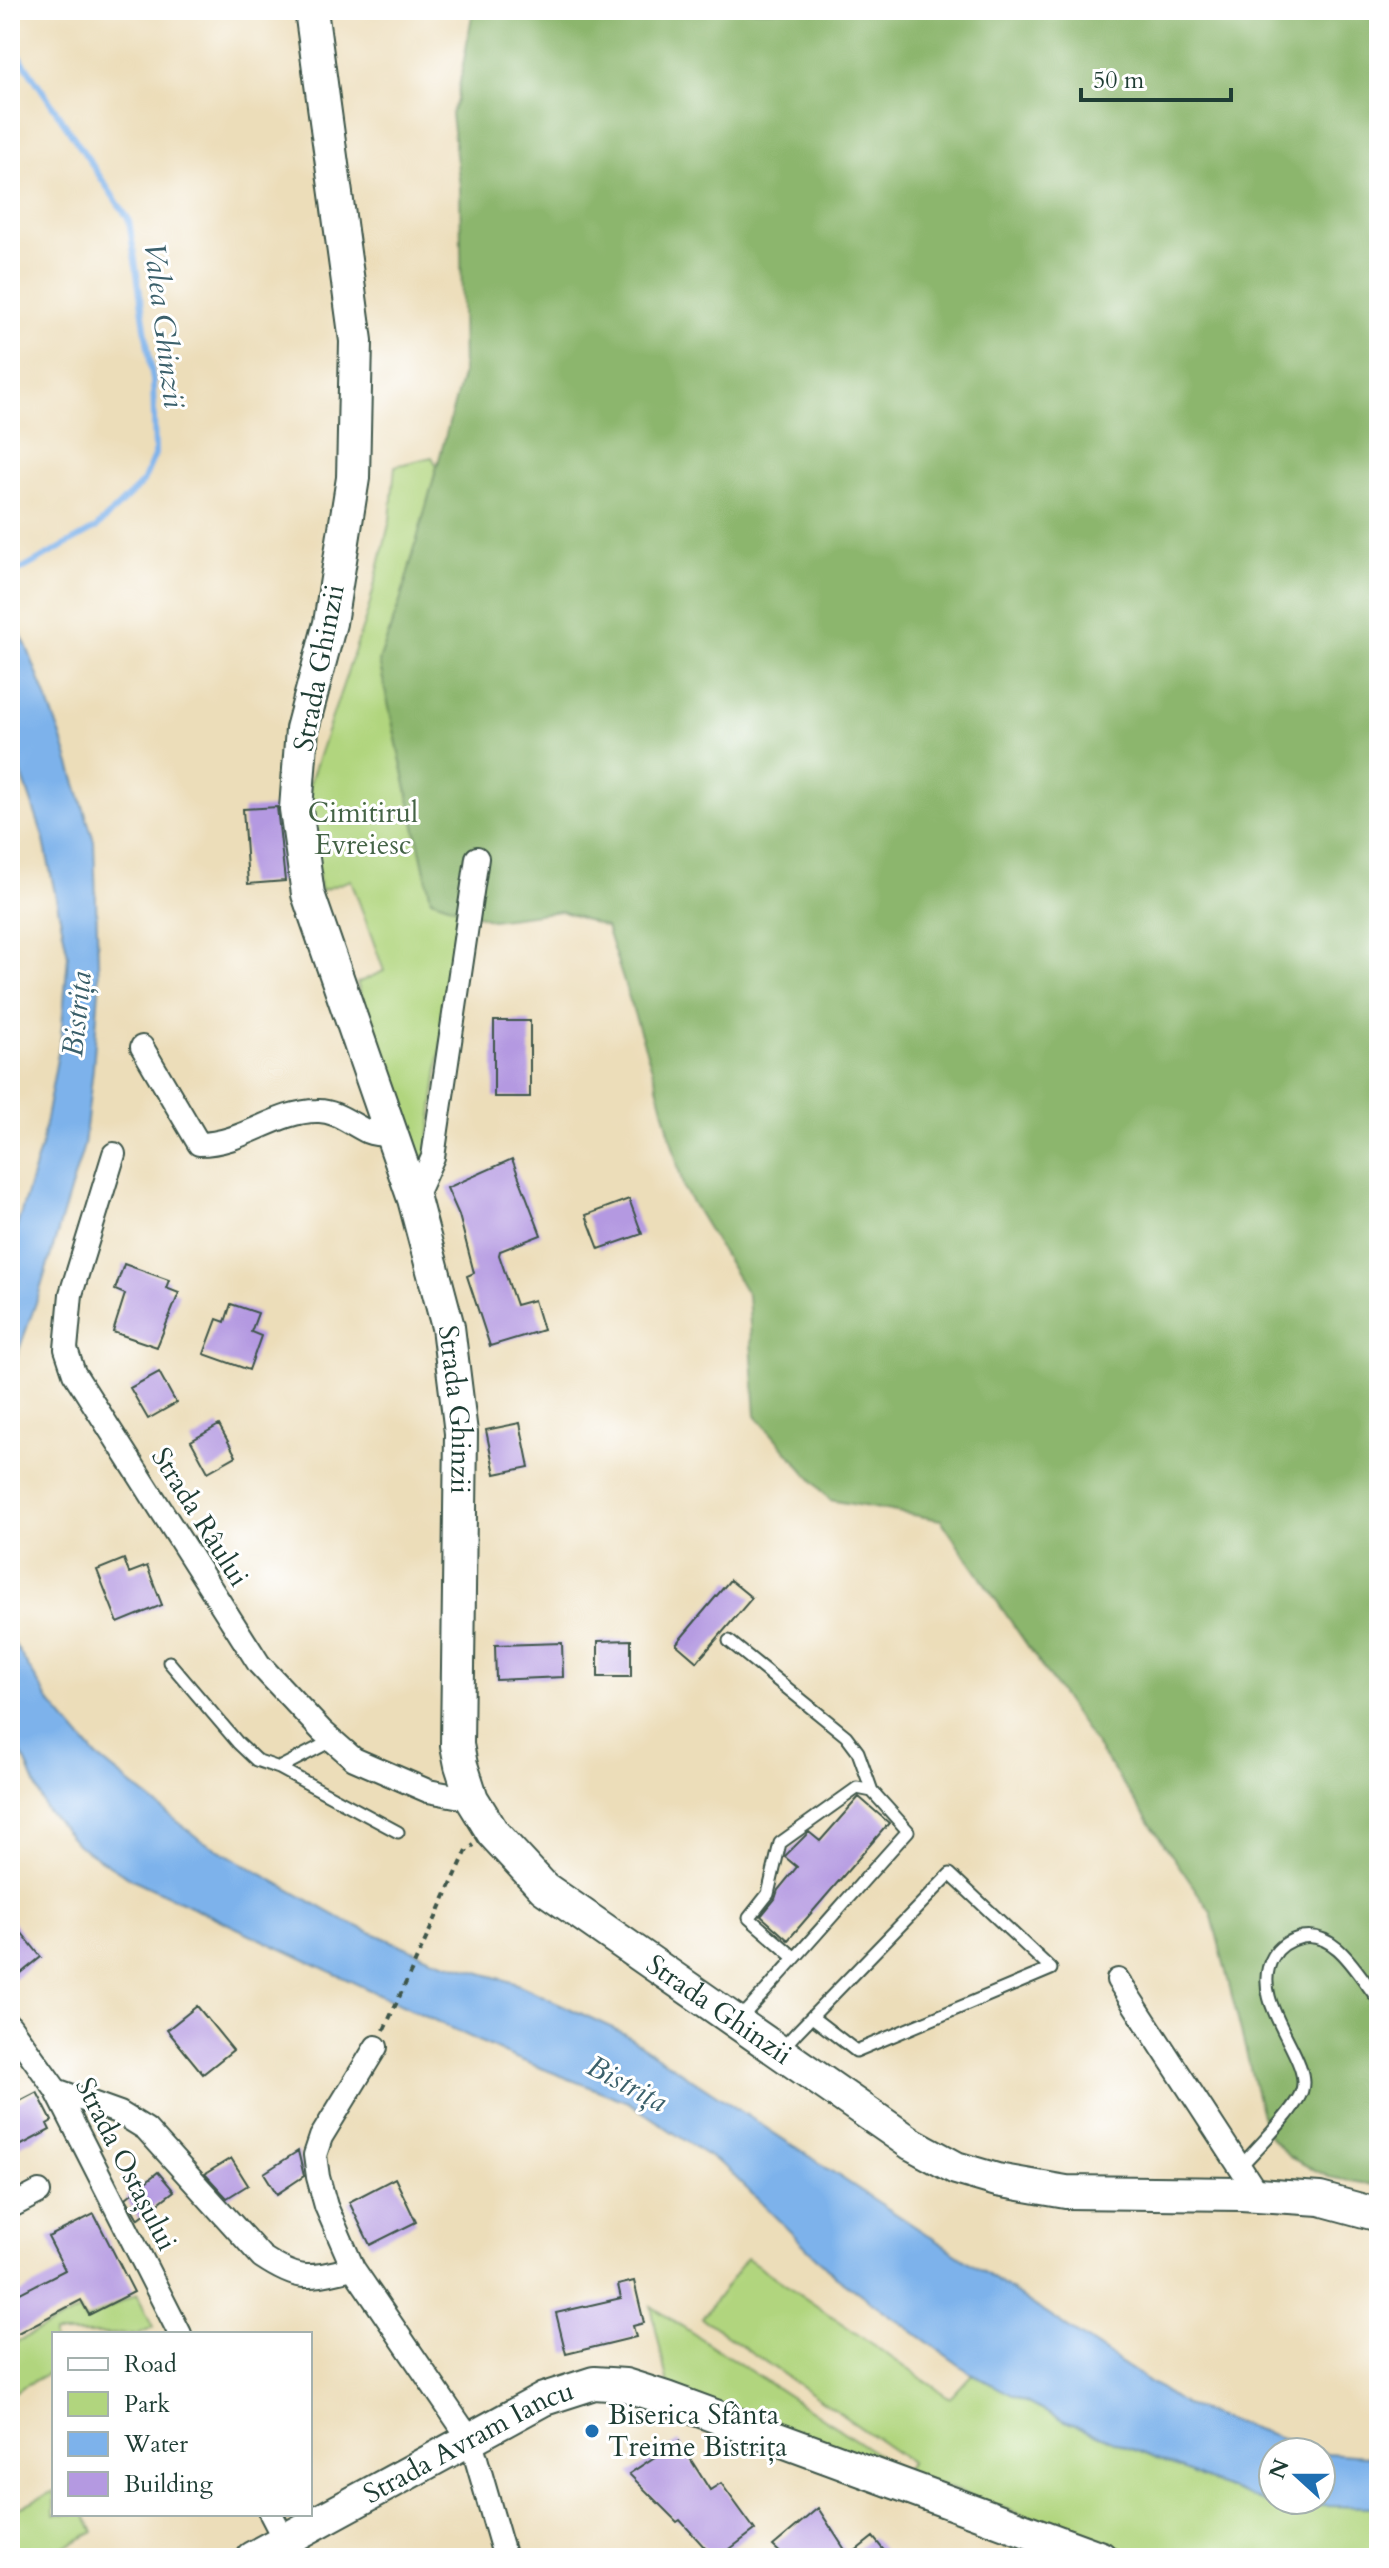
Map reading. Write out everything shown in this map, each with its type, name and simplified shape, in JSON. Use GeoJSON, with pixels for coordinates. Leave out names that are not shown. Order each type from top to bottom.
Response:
{"type":"FeatureCollection","features":[{"type":"Feature","properties":{"kind":"street","name":"Strada Ghinzii"},"geometry":{"type":"LineString","coordinates":[[311,10],[356,356],[353,478],[330,623],[302,729],[296,809],[308,894],[414,1199],[448,1327],[461,1433],[457,1745],[472,1799],[493,1833],[544,1888],[912,2144],[956,2168],[1066,2192],[1320,2199],[1379,2215]]}},
{"type":"Feature","properties":{"kind":"street"},"geometry":{"type":"LineString","coordinates":[[414,1199],[433,1157],[477,858]]}},
{"type":"Feature","properties":{"kind":"street"},"geometry":{"type":"LineString","coordinates":[[142,1047],[199,1144],[217,1144],[235,1139],[296,1114],[315,1110],[328,1111],[371,1133],[392,1135]]}},
{"type":"Feature","properties":{"kind":"street","name":"Strada Râului"},"geometry":{"type":"LineString","coordinates":[[114,1154],[71,1294],[66,1349],[74,1373],[259,1664],[354,1759],[428,1791],[472,1799]]}},
{"type":"Feature","properties":{"kind":"street"},"geometry":{"type":"LineString","coordinates":[[1118,1980],[1258,2195]]}},
{"type":"Feature","properties":{"kind":"street","name":"Strada Ostașului"},"geometry":{"type":"LineString","coordinates":[[10,2026],[56,2090],[179,2332]]}},
{"type":"Feature","properties":{"kind":"street"},"geometry":{"type":"LineString","coordinates":[[376,2047],[321,2137],[315,2155],[318,2177],[326,2206],[353,2268],[471,2441],[505,2558]]}},
{"type":"Feature","properties":{"kind":"street"},"geometry":{"type":"LineString","coordinates":[[56,2090],[120,2113],[146,2129],[262,2257],[285,2273],[314,2277],[353,2268]]}},
{"type":"Feature","properties":{"kind":"street"},"geometry":{"type":"LineString","coordinates":[[10,2207],[39,2192]]}},
{"type":"Feature","properties":{"kind":"street","name":"Strada Avram Iancu"},"geometry":{"type":"LineString","coordinates":[[312,2512],[471,2441],[544,2399],[594,2383],[625,2385],[1101,2558]]}},
{"type":"Feature","properties":{"kind":"street","name":"Strada Avram Iancu"},"geometry":{"type":"LineString","coordinates":[[252,2558],[278,2527],[303,2516]]}},
{"type":"Feature","properties":{"kind":"lane"},"geometry":{"type":"LineString","coordinates":[[729,1641],[846,1736],[858,1752],[872,1791],[908,1831],[737,2022]]}},
{"type":"Feature","properties":{"kind":"lane"},"geometry":{"type":"LineString","coordinates":[[169,1662],[256,1760],[279,1768],[398,1832]]}},
{"type":"Feature","properties":{"kind":"lane"},"geometry":{"type":"LineString","coordinates":[[279,1768],[333,1740]]}},
{"type":"Feature","properties":{"kind":"lane"},"geometry":{"type":"LineString","coordinates":[[795,1958],[749,1918],[768,1894],[780,1843],[857,1788],[872,1791]]}},
{"type":"Feature","properties":{"kind":"lane"},"geometry":{"type":"LineString","coordinates":[[780,2052],[812,2017],[950,1874],[1051,1969],[856,2051],[812,2017]]}},
{"type":"Feature","properties":{"kind":"lane"},"geometry":{"type":"LineString","coordinates":[[1240,2167],[1289,2111],[1302,2090],[1301,2068],[1272,2007],[1266,1969],[1275,1952],[1291,1940],[1311,1936],[1332,1942],[1379,2000]]}},
{"type":"Feature","properties":{"kind":"path"},"geometry":{"type":"LineString","coordinates":[[376,2047],[467,1850]]}},
{"type":"Feature","properties":{"kind":"green space"},"geometry":{"type":"Polygon","coordinates":[[[473,10],[1379,10],[1379,2186],[1329,2177],[1289,2157],[1266,2132],[1211,1912],[941,1520],[830,1500],[756,1416],[748,1295],[684,1189],[655,1078],[606,927],[561,911],[492,920],[431,899],[379,661],[400,602],[463,372],[460,186],[451,115],[457,99],[473,10]]]}},
{"type":"Feature","properties":{"kind":"green space","name":"Cimitirul Evreiesc"},"geometry":{"type":"Polygon","coordinates":[[[432,457],[437,466],[400,602],[379,661],[431,899],[458,908],[427,1157],[415,1159],[357,983],[384,971],[351,880],[320,891],[309,785],[368,611],[390,520],[395,466],[432,457]]]}},
{"type":"Feature","properties":{"kind":"green space"},"geometry":{"type":"Polygon","coordinates":[[[747,2258],[950,2398],[972,2374],[1065,2422],[1257,2499],[1257,2516],[1337,2516],[1337,2506],[1379,2507],[1379,2558],[1139,2558],[903,2471],[910,2462],[702,2318],[747,2258]]]}},
{"type":"Feature","properties":{"kind":"green space"},"geometry":{"type":"Polygon","coordinates":[[[137,2294],[153,2327],[142,2332],[52,2332],[52,2371],[10,2394],[10,2345],[80,2310],[85,2320],[137,2294]]]}},
{"type":"Feature","properties":{"kind":"green space"},"geometry":{"type":"Polygon","coordinates":[[[651,2306],[903,2471],[669,2390],[651,2306]]]}},
{"type":"Feature","properties":{"kind":"green space"},"geometry":{"type":"Polygon","coordinates":[[[52,2492],[52,2516],[86,2516],[94,2532],[42,2558],[10,2558],[10,2512],[52,2492]]]}},
{"type":"Feature","properties":{"kind":"water","name":"Bistrița"},"geometry":{"type":"Polygon","coordinates":[[[10,612],[27,647],[61,736],[94,841],[99,989],[84,1145],[38,1297],[10,1375],[10,1249],[41,1146],[61,1037],[68,955],[43,836],[10,739],[10,612]]]}},
{"type":"Feature","properties":{"kind":"water","name":"Bistrița"},"geometry":{"type":"Polygon","coordinates":[[[10,1637],[50,1702],[96,1756],[198,1838],[345,1921],[431,1958],[515,1983],[621,2032],[1185,2405],[1276,2436],[1257,2436],[1257,2499],[1065,2422],[972,2374],[834,2275],[726,2168],[628,2102],[513,2057],[130,1878],[78,1845],[45,1808],[26,1762],[10,1735],[10,1637]]]}},
{"type":"Feature","properties":{"kind":"water"},"geometry":{"type":"Polygon","coordinates":[[[1337,2454],[1379,2457],[1379,2507],[1337,2506],[1337,2454]]]}},
{"type":"Feature","properties":{"kind":"building"},"geometry":{"type":"Polygon","coordinates":[[[277,807],[285,881],[248,884],[243,809],[277,807]]]}},
{"type":"Feature","properties":{"kind":"building"},"geometry":{"type":"Polygon","coordinates":[[[494,1021],[530,1021],[530,1097],[494,1097],[494,1021]]]}},
{"type":"Feature","properties":{"kind":"building"},"geometry":{"type":"Polygon","coordinates":[[[512,1159],[541,1235],[500,1251],[499,1255],[516,1305],[534,1300],[543,1330],[490,1346],[467,1276],[474,1273],[459,1215],[447,1188],[512,1159]]]}},
{"type":"Feature","properties":{"kind":"building"},"geometry":{"type":"Polygon","coordinates":[[[629,1199],[642,1234],[599,1249],[586,1215],[629,1199]]]}},
{"type":"Feature","properties":{"kind":"building"},"geometry":{"type":"Polygon","coordinates":[[[124,1264],[169,1280],[166,1288],[179,1293],[157,1347],[113,1332],[125,1294],[115,1290],[124,1264]]]}},
{"type":"Feature","properties":{"kind":"building"},"geometry":{"type":"Polygon","coordinates":[[[231,1304],[258,1313],[251,1332],[261,1336],[249,1370],[204,1354],[217,1319],[225,1322],[231,1304]]]}},
{"type":"Feature","properties":{"kind":"building"},"geometry":{"type":"Polygon","coordinates":[[[159,1372],[176,1403],[148,1419],[130,1388],[159,1372]]]}},
{"type":"Feature","properties":{"kind":"building"},"geometry":{"type":"Polygon","coordinates":[[[520,1423],[529,1467],[495,1474],[486,1430],[520,1423]]]}},
{"type":"Feature","properties":{"kind":"building"},"geometry":{"type":"Polygon","coordinates":[[[219,1425],[236,1456],[208,1472],[191,1441],[219,1425]]]}},
{"type":"Feature","properties":{"kind":"building"},"geometry":{"type":"Polygon","coordinates":[[[124,1559],[129,1573],[147,1566],[162,1605],[118,1623],[97,1570],[124,1559]]]}},
{"type":"Feature","properties":{"kind":"building"},"geometry":{"type":"Polygon","coordinates":[[[730,1580],[752,1598],[697,1662],[676,1644],[730,1580]]]}},
{"type":"Feature","properties":{"kind":"building"},"geometry":{"type":"Polygon","coordinates":[[[631,1640],[631,1677],[598,1677],[598,1641],[631,1640]]]}},
{"type":"Feature","properties":{"kind":"building"},"geometry":{"type":"Polygon","coordinates":[[[562,1643],[563,1677],[496,1680],[495,1645],[562,1643]]]}},
{"type":"Feature","properties":{"kind":"building"},"geometry":{"type":"Polygon","coordinates":[[[859,1797],[889,1823],[788,1940],[761,1916],[797,1867],[785,1857],[809,1832],[820,1841],[859,1797]]]}},
{"type":"Feature","properties":{"kind":"building"},"geometry":{"type":"Polygon","coordinates":[[[10,1918],[41,1957],[10,1982],[10,1918]]]}},
{"type":"Feature","properties":{"kind":"building"},"geometry":{"type":"Polygon","coordinates":[[[197,2006],[233,2050],[203,2074],[167,2030],[197,2006]]]}},
{"type":"Feature","properties":{"kind":"building"},"geometry":{"type":"Polygon","coordinates":[[[37,2092],[52,2121],[47,2124],[50,2130],[10,2151],[10,2106],[37,2092]]]}},
{"type":"Feature","properties":{"kind":"building"},"geometry":{"type":"Polygon","coordinates":[[[298,2151],[304,2176],[277,2194],[264,2173],[298,2151]]]}},
{"type":"Feature","properties":{"kind":"building"},"geometry":{"type":"Polygon","coordinates":[[[231,2158],[248,2185],[227,2198],[205,2174],[231,2158]]]}},
{"type":"Feature","properties":{"kind":"building"},"geometry":{"type":"Polygon","coordinates":[[[158,2172],[174,2191],[138,2219],[126,2198],[158,2172]]]}},
{"type":"Feature","properties":{"kind":"building"},"geometry":{"type":"Polygon","coordinates":[[[395,2178],[416,2222],[370,2245],[349,2202],[395,2178]]]}},
{"type":"Feature","properties":{"kind":"building"},"geometry":{"type":"Polygon","coordinates":[[[94,2214],[134,2292],[89,2315],[81,2300],[10,2337],[10,2298],[65,2270],[48,2237],[94,2214]]]}},
{"type":"Feature","properties":{"kind":"building"},"geometry":{"type":"Polygon","coordinates":[[[634,2281],[644,2323],[633,2326],[636,2337],[566,2354],[556,2313],[621,2298],[618,2285],[634,2281]]]}},
{"type":"Feature","properties":{"kind":"building"},"geometry":{"type":"Polygon","coordinates":[[[679,2441],[710,2490],[721,2483],[755,2530],[718,2558],[714,2558],[680,2520],[677,2522],[629,2474],[679,2441]]]}},
{"type":"Feature","properties":{"kind":"building"},"geometry":{"type":"Polygon","coordinates":[[[818,2508],[849,2556],[873,2537],[890,2558],[786,2558],[773,2546],[818,2508]]]}},
{"type":"Feature","properties":{"kind":"waterway","name":"Valea Ghinzii"},"geometry":{"type":"LineString","coordinates":[[10,42],[129,220],[153,381],[155,454],[143,482],[96,528],[10,576]]}},
{"type":"Feature","properties":{"kind":"place","name":"Biserica Sfânta Treime Bistrița"},"geometry":{"type":"Point","coordinates":[592,2431]}}]}
